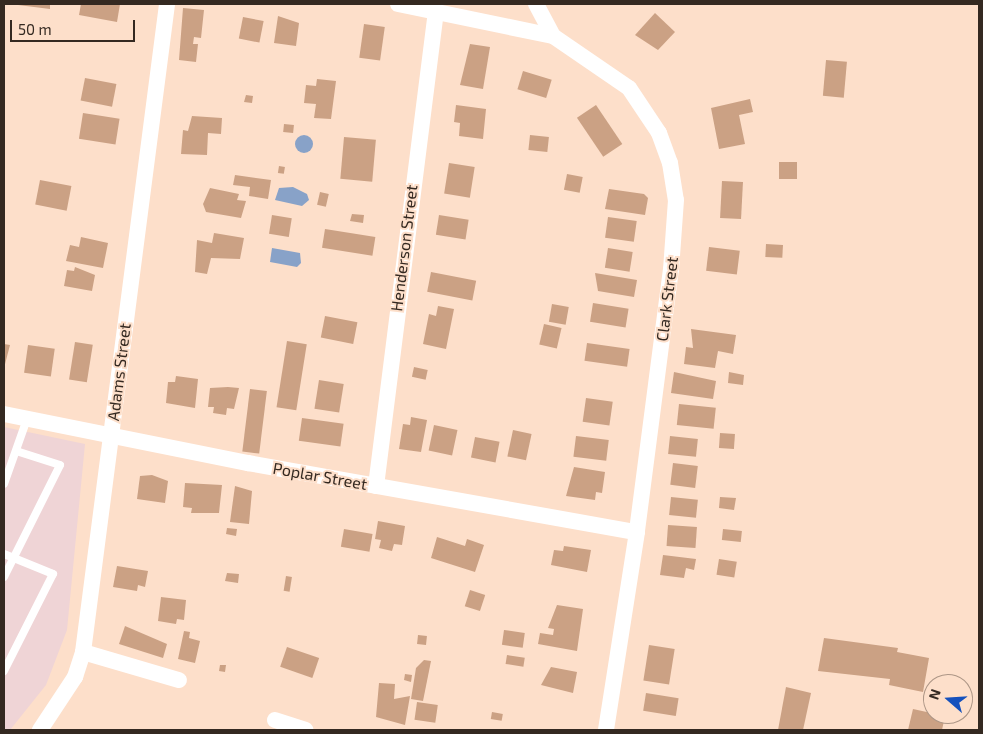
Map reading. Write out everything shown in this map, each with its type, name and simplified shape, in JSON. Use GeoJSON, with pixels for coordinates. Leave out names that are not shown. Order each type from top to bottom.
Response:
{"type":"FeatureCollection","features":[{"type":"Feature","properties":{"kind":"street","name":"Adams Street"},"geometry":{"type":"LineString","coordinates":[[40,730],[75,677],[83,652],[167,4]]}},
{"type":"Feature","properties":{"kind":"street","name":"Clark Street"},"geometry":{"type":"LineString","coordinates":[[398,4],[553,36],[607,69],[645,110],[670,164],[676,200],[637,532],[606,730]]}},
{"type":"Feature","properties":{"kind":"street"},"geometry":{"type":"LineString","coordinates":[[536,4],[553,36]]}},
{"type":"Feature","properties":{"kind":"street","name":"Henderson Street"},"geometry":{"type":"LineString","coordinates":[[376,486],[436,11]]}},
{"type":"Feature","properties":{"kind":"street","name":"Poplar Street"},"geometry":{"type":"LineString","coordinates":[[4,414],[111,437],[637,532]]}},
{"type":"Feature","properties":{"kind":"street"},"geometry":{"type":"LineString","coordinates":[[83,652],[179,680]]}},
{"type":"Feature","properties":{"kind":"street"},"geometry":{"type":"LineString","coordinates":[[275,720],[305,730]]}},
{"type":"Feature","properties":{"kind":"lane"},"geometry":{"type":"LineString","coordinates":[[4,484],[27,419]]}},
{"type":"Feature","properties":{"kind":"lane"},"geometry":{"type":"LineString","coordinates":[[4,577],[60,465],[16,451]]}},
{"type":"Feature","properties":{"kind":"lane"},"geometry":{"type":"LineString","coordinates":[[4,554],[53,574],[4,671]]}},
{"type":"Feature","properties":{"kind":"shaded area"},"geometry":{"type":"Polygon","coordinates":[[[4,427],[85,444],[67,630],[46,685],[10,730],[4,730],[4,427]]]}},
{"type":"Feature","properties":{"kind":"water"},"geometry":{"type":"Polygon","coordinates":[[[304,135],[310,138],[313,144],[310,150],[304,153],[298,150],[295,144],[298,138],[304,135]]]}},
{"type":"Feature","properties":{"kind":"water"},"geometry":{"type":"Polygon","coordinates":[[[293,187],[307,194],[309,200],[302,206],[275,200],[279,188],[293,187]]]}},
{"type":"Feature","properties":{"kind":"water"},"geometry":{"type":"Polygon","coordinates":[[[272,248],[300,253],[301,263],[297,267],[270,262],[272,248]]]}},
{"type":"Feature","properties":{"kind":"building"},"geometry":{"type":"Polygon","coordinates":[[[10,4],[50,4],[50,9],[10,4]]]}},
{"type":"Feature","properties":{"kind":"building"},"geometry":{"type":"Polygon","coordinates":[[[81,4],[120,4],[117,22],[79,15],[81,4]]]}},
{"type":"Feature","properties":{"kind":"building"},"geometry":{"type":"Polygon","coordinates":[[[183,8],[204,10],[201,38],[194,37],[193,44],[198,44],[196,62],[179,60],[183,8]]]}},
{"type":"Feature","properties":{"kind":"building"},"geometry":{"type":"Polygon","coordinates":[[[655,13],[675,32],[658,50],[635,35],[655,13]]]}},
{"type":"Feature","properties":{"kind":"building"},"geometry":{"type":"Polygon","coordinates":[[[278,16],[299,23],[296,46],[274,43],[278,16]]]}},
{"type":"Feature","properties":{"kind":"building"},"geometry":{"type":"Polygon","coordinates":[[[243,17],[264,21],[259,43],[239,39],[243,17]]]}},
{"type":"Feature","properties":{"kind":"building"},"geometry":{"type":"Polygon","coordinates":[[[364,24],[385,27],[380,61],[359,58],[364,24]]]}},
{"type":"Feature","properties":{"kind":"building"},"geometry":{"type":"Polygon","coordinates":[[[470,44],[490,47],[483,89],[460,85],[470,44]]]}},
{"type":"Feature","properties":{"kind":"building"},"geometry":{"type":"Polygon","coordinates":[[[826,60],[847,62],[844,98],[823,96],[826,60]]]}},
{"type":"Feature","properties":{"kind":"building"},"geometry":{"type":"Polygon","coordinates":[[[523,71],[552,80],[546,98],[517,89],[523,71]]]}},
{"type":"Feature","properties":{"kind":"building"},"geometry":{"type":"Polygon","coordinates":[[[85,78],[116,84],[112,107],[81,101],[85,78]]]}},
{"type":"Feature","properties":{"kind":"building"},"geometry":{"type":"Polygon","coordinates":[[[317,79],[336,81],[331,119],[314,118],[316,104],[304,103],[306,85],[316,86],[317,79]]]}},
{"type":"Feature","properties":{"kind":"building"},"geometry":{"type":"Polygon","coordinates":[[[246,95],[253,96],[252,103],[244,102],[246,95]]]}},
{"type":"Feature","properties":{"kind":"building"},"geometry":{"type":"Polygon","coordinates":[[[750,99],[753,112],[739,115],[745,144],[719,149],[711,108],[750,99]]]}},
{"type":"Feature","properties":{"kind":"building"},"geometry":{"type":"Polygon","coordinates":[[[456,105],[486,109],[483,139],[459,136],[460,123],[454,122],[456,105]]]}},
{"type":"Feature","properties":{"kind":"building"},"geometry":{"type":"Polygon","coordinates":[[[596,105],[622,144],[603,157],[577,118],[596,105]]]}},
{"type":"Feature","properties":{"kind":"building"},"geometry":{"type":"Polygon","coordinates":[[[83,113],[120,119],[115,144],[79,139],[83,113]]]}},
{"type":"Feature","properties":{"kind":"building"},"geometry":{"type":"Polygon","coordinates":[[[192,116],[222,118],[221,134],[208,133],[207,155],[181,154],[183,130],[188,131],[192,116]]]}},
{"type":"Feature","properties":{"kind":"building"},"geometry":{"type":"Polygon","coordinates":[[[284,124],[294,125],[293,133],[283,132],[284,124]]]}},
{"type":"Feature","properties":{"kind":"building"},"geometry":{"type":"Polygon","coordinates":[[[530,135],[549,137],[547,152],[528,150],[530,135]]]}},
{"type":"Feature","properties":{"kind":"building"},"geometry":{"type":"Polygon","coordinates":[[[344,137],[376,140],[372,182],[340,179],[344,137]]]}},
{"type":"Feature","properties":{"kind":"building"},"geometry":{"type":"Polygon","coordinates":[[[779,162],[797,162],[797,179],[779,179],[779,162]]]}},
{"type":"Feature","properties":{"kind":"building"},"geometry":{"type":"Polygon","coordinates":[[[449,163],[475,167],[470,198],[444,194],[449,163]]]}},
{"type":"Feature","properties":{"kind":"building"},"geometry":{"type":"Polygon","coordinates":[[[279,166],[285,167],[284,174],[278,173],[279,166]]]}},
{"type":"Feature","properties":{"kind":"building"},"geometry":{"type":"Polygon","coordinates":[[[567,174],[583,177],[580,193],[564,190],[567,174]]]}},
{"type":"Feature","properties":{"kind":"building"},"geometry":{"type":"Polygon","coordinates":[[[235,175],[271,180],[268,199],[249,196],[250,187],[233,185],[235,175]]]}},
{"type":"Feature","properties":{"kind":"building"},"geometry":{"type":"Polygon","coordinates":[[[40,180],[71,186],[67,211],[35,205],[40,180]]]}},
{"type":"Feature","properties":{"kind":"building"},"geometry":{"type":"Polygon","coordinates":[[[722,181],[743,182],[741,219],[720,218],[722,181]]]}},
{"type":"Feature","properties":{"kind":"building"},"geometry":{"type":"Polygon","coordinates":[[[210,188],[239,194],[237,200],[246,201],[241,218],[206,212],[203,204],[210,188]]]}},
{"type":"Feature","properties":{"kind":"building"},"geometry":{"type":"Polygon","coordinates":[[[609,189],[644,194],[648,198],[645,215],[605,209],[609,189]]]}},
{"type":"Feature","properties":{"kind":"building"},"geometry":{"type":"Polygon","coordinates":[[[320,192],[329,194],[326,207],[317,205],[320,192]]]}},
{"type":"Feature","properties":{"kind":"building"},"geometry":{"type":"Polygon","coordinates":[[[352,214],[364,215],[363,223],[350,221],[352,214]]]}},
{"type":"Feature","properties":{"kind":"building"},"geometry":{"type":"Polygon","coordinates":[[[272,215],[292,218],[289,237],[269,234],[272,215]]]}},
{"type":"Feature","properties":{"kind":"building"},"geometry":{"type":"Polygon","coordinates":[[[439,215],[469,220],[466,239],[436,235],[439,215]]]}},
{"type":"Feature","properties":{"kind":"building"},"geometry":{"type":"Polygon","coordinates":[[[608,217],[637,221],[634,242],[605,238],[608,217]]]}},
{"type":"Feature","properties":{"kind":"building"},"geometry":{"type":"Polygon","coordinates":[[[325,229],[375,237],[372,256],[322,248],[325,229]]]}},
{"type":"Feature","properties":{"kind":"building"},"geometry":{"type":"Polygon","coordinates":[[[214,233],[244,238],[240,259],[211,258],[207,274],[195,272],[197,240],[212,243],[214,233]]]}},
{"type":"Feature","properties":{"kind":"building"},"geometry":{"type":"Polygon","coordinates":[[[81,237],[108,243],[103,268],[66,261],[70,245],[79,247],[81,237]]]}},
{"type":"Feature","properties":{"kind":"building"},"geometry":{"type":"Polygon","coordinates":[[[766,244],[783,245],[782,258],[765,257],[766,244]]]}},
{"type":"Feature","properties":{"kind":"building"},"geometry":{"type":"Polygon","coordinates":[[[709,247],[740,251],[737,275],[706,271],[709,247]]]}},
{"type":"Feature","properties":{"kind":"building"},"geometry":{"type":"Polygon","coordinates":[[[608,248],[633,252],[630,272],[605,268],[608,248]]]}},
{"type":"Feature","properties":{"kind":"building"},"geometry":{"type":"Polygon","coordinates":[[[75,267],[95,275],[92,291],[64,286],[67,270],[74,271],[75,267]]]}},
{"type":"Feature","properties":{"kind":"building"},"geometry":{"type":"Polygon","coordinates":[[[431,272],[476,281],[472,300],[427,292],[431,272]]]}},
{"type":"Feature","properties":{"kind":"building"},"geometry":{"type":"Polygon","coordinates":[[[595,273],[637,280],[634,297],[598,291],[595,273]]]}},
{"type":"Feature","properties":{"kind":"building"},"geometry":{"type":"Polygon","coordinates":[[[593,303],[629,309],[626,327],[590,322],[593,303]]]}},
{"type":"Feature","properties":{"kind":"building"},"geometry":{"type":"Polygon","coordinates":[[[552,304],[569,307],[566,325],[549,322],[552,304]]]}},
{"type":"Feature","properties":{"kind":"building"},"geometry":{"type":"Polygon","coordinates":[[[438,306],[454,309],[446,349],[423,344],[429,314],[436,316],[438,306]]]}},
{"type":"Feature","properties":{"kind":"building"},"geometry":{"type":"Polygon","coordinates":[[[325,316],[357,322],[353,344],[321,338],[325,316]]]}},
{"type":"Feature","properties":{"kind":"building"},"geometry":{"type":"Polygon","coordinates":[[[544,324],[562,328],[557,349],[539,344],[544,324]]]}},
{"type":"Feature","properties":{"kind":"building"},"geometry":{"type":"Polygon","coordinates":[[[691,329],[736,335],[733,354],[718,351],[715,368],[684,364],[686,347],[693,348],[691,329]]]}},
{"type":"Feature","properties":{"kind":"building"},"geometry":{"type":"Polygon","coordinates":[[[287,341],[307,344],[296,410],[277,407],[287,341]]]}},
{"type":"Feature","properties":{"kind":"building"},"geometry":{"type":"Polygon","coordinates":[[[75,342],[93,345],[87,382],[69,380],[75,342]]]}},
{"type":"Feature","properties":{"kind":"building"},"geometry":{"type":"Polygon","coordinates":[[[587,343],[630,349],[627,367],[584,361],[587,343]]]}},
{"type":"Feature","properties":{"kind":"building"},"geometry":{"type":"Polygon","coordinates":[[[4,344],[10,345],[4,368],[4,344]]]}},
{"type":"Feature","properties":{"kind":"building"},"geometry":{"type":"Polygon","coordinates":[[[28,345],[55,349],[51,376],[24,373],[28,345]]]}},
{"type":"Feature","properties":{"kind":"building"},"geometry":{"type":"Polygon","coordinates":[[[414,367],[428,370],[426,380],[412,377],[414,367]]]}},
{"type":"Feature","properties":{"kind":"building"},"geometry":{"type":"Polygon","coordinates":[[[674,372],[716,381],[713,399],[671,393],[674,372]]]}},
{"type":"Feature","properties":{"kind":"building"},"geometry":{"type":"Polygon","coordinates":[[[729,372],[744,375],[743,385],[728,383],[729,372]]]}},
{"type":"Feature","properties":{"kind":"building"},"geometry":{"type":"Polygon","coordinates":[[[176,376],[198,379],[195,408],[166,403],[168,382],[175,382],[176,376]]]}},
{"type":"Feature","properties":{"kind":"building"},"geometry":{"type":"Polygon","coordinates":[[[319,380],[344,384],[339,413],[314,409],[319,380]]]}},
{"type":"Feature","properties":{"kind":"building"},"geometry":{"type":"Polygon","coordinates":[[[210,388],[239,388],[234,409],[227,408],[226,415],[213,413],[214,407],[208,407],[210,388]]]}},
{"type":"Feature","properties":{"kind":"building"},"geometry":{"type":"Polygon","coordinates":[[[250,389],[267,391],[259,454],[242,452],[250,389]]]}},
{"type":"Feature","properties":{"kind":"building"},"geometry":{"type":"Polygon","coordinates":[[[586,398],[613,402],[609,426],[583,422],[586,398]]]}},
{"type":"Feature","properties":{"kind":"building"},"geometry":{"type":"Polygon","coordinates":[[[679,404],[716,408],[714,429],[677,425],[679,404]]]}},
{"type":"Feature","properties":{"kind":"building"},"geometry":{"type":"Polygon","coordinates":[[[411,417],[427,420],[421,452],[399,449],[403,424],[410,425],[411,417]]]}},
{"type":"Feature","properties":{"kind":"building"},"geometry":{"type":"Polygon","coordinates":[[[302,418],[344,424],[340,447],[299,441],[302,418]]]}},
{"type":"Feature","properties":{"kind":"building"},"geometry":{"type":"Polygon","coordinates":[[[434,425],[457,430],[452,455],[429,450],[434,425]]]}},
{"type":"Feature","properties":{"kind":"building"},"geometry":{"type":"Polygon","coordinates":[[[513,430],[532,434],[526,460],[507,456],[513,430]]]}},
{"type":"Feature","properties":{"kind":"building"},"geometry":{"type":"Polygon","coordinates":[[[720,433],[735,434],[734,449],[719,448],[720,433]]]}},
{"type":"Feature","properties":{"kind":"building"},"geometry":{"type":"Polygon","coordinates":[[[576,436],[609,440],[606,461],[573,457],[576,436]]]}},
{"type":"Feature","properties":{"kind":"building"},"geometry":{"type":"Polygon","coordinates":[[[670,436],[698,439],[696,457],[668,454],[670,436]]]}},
{"type":"Feature","properties":{"kind":"building"},"geometry":{"type":"Polygon","coordinates":[[[475,437],[500,442],[496,462],[471,458],[475,437]]]}},
{"type":"Feature","properties":{"kind":"building"},"geometry":{"type":"Polygon","coordinates":[[[673,463],[698,466],[695,488],[670,485],[673,463]]]}},
{"type":"Feature","properties":{"kind":"building"},"geometry":{"type":"Polygon","coordinates":[[[574,467],[605,472],[602,493],[596,492],[595,500],[566,496],[574,467]]]}},
{"type":"Feature","properties":{"kind":"building"},"geometry":{"type":"Polygon","coordinates":[[[152,475],[168,481],[165,503],[137,499],[140,476],[152,475]]]}},
{"type":"Feature","properties":{"kind":"building"},"geometry":{"type":"Polygon","coordinates":[[[185,483],[222,485],[219,513],[191,513],[192,508],[183,507],[185,483]]]}},
{"type":"Feature","properties":{"kind":"building"},"geometry":{"type":"Polygon","coordinates":[[[235,486],[252,491],[249,524],[230,522],[235,486]]]}},
{"type":"Feature","properties":{"kind":"building"},"geometry":{"type":"Polygon","coordinates":[[[671,497],[698,500],[696,518],[669,515],[671,497]]]}},
{"type":"Feature","properties":{"kind":"building"},"geometry":{"type":"Polygon","coordinates":[[[720,497],[736,498],[734,510],[719,508],[720,497]]]}},
{"type":"Feature","properties":{"kind":"building"},"geometry":{"type":"Polygon","coordinates":[[[378,521],[405,526],[402,545],[394,544],[392,551],[379,548],[381,540],[375,539],[378,521]]]}},
{"type":"Feature","properties":{"kind":"building"},"geometry":{"type":"Polygon","coordinates":[[[668,525],[697,527],[695,548],[667,546],[668,525]]]}},
{"type":"Feature","properties":{"kind":"building"},"geometry":{"type":"Polygon","coordinates":[[[227,528],[237,529],[236,536],[226,534],[227,528]]]}},
{"type":"Feature","properties":{"kind":"building"},"geometry":{"type":"Polygon","coordinates":[[[344,529],[373,534],[369,552],[341,547],[344,529]]]}},
{"type":"Feature","properties":{"kind":"building"},"geometry":{"type":"Polygon","coordinates":[[[723,529],[742,531],[741,542],[722,540],[723,529]]]}},
{"type":"Feature","properties":{"kind":"building"},"geometry":{"type":"Polygon","coordinates":[[[437,537],[465,546],[467,539],[484,545],[475,572],[431,558],[437,537]]]}},
{"type":"Feature","properties":{"kind":"building"},"geometry":{"type":"Polygon","coordinates":[[[564,546],[591,550],[587,572],[551,565],[554,550],[563,551],[564,546]]]}},
{"type":"Feature","properties":{"kind":"building"},"geometry":{"type":"Polygon","coordinates":[[[663,555],[696,559],[694,570],[686,568],[684,578],[660,575],[663,555]]]}},
{"type":"Feature","properties":{"kind":"building"},"geometry":{"type":"Polygon","coordinates":[[[719,559],[737,562],[734,578],[716,575],[719,559]]]}},
{"type":"Feature","properties":{"kind":"building"},"geometry":{"type":"Polygon","coordinates":[[[117,566],[148,571],[145,587],[138,585],[137,591],[113,587],[117,566]]]}},
{"type":"Feature","properties":{"kind":"building"},"geometry":{"type":"Polygon","coordinates":[[[227,573],[239,574],[238,583],[225,581],[227,573]]]}},
{"type":"Feature","properties":{"kind":"building"},"geometry":{"type":"Polygon","coordinates":[[[286,576],[292,577],[290,592],[284,591],[286,576]]]}},
{"type":"Feature","properties":{"kind":"building"},"geometry":{"type":"Polygon","coordinates":[[[470,590],[485,595],[480,611],[465,606],[470,590]]]}},
{"type":"Feature","properties":{"kind":"building"},"geometry":{"type":"Polygon","coordinates":[[[161,597],[186,600],[184,620],[177,619],[176,624],[158,621],[161,597]]]}},
{"type":"Feature","properties":{"kind":"building"},"geometry":{"type":"Polygon","coordinates":[[[557,605],[583,609],[577,651],[538,644],[540,633],[553,635],[554,629],[548,628],[557,605]]]}},
{"type":"Feature","properties":{"kind":"building"},"geometry":{"type":"Polygon","coordinates":[[[125,626],[167,644],[163,658],[119,644],[125,626]]]}},
{"type":"Feature","properties":{"kind":"building"},"geometry":{"type":"Polygon","coordinates":[[[504,630],[525,633],[523,648],[502,645],[504,630]]]}},
{"type":"Feature","properties":{"kind":"building"},"geometry":{"type":"Polygon","coordinates":[[[184,631],[190,632],[189,638],[200,641],[195,663],[178,659],[184,631]]]}},
{"type":"Feature","properties":{"kind":"building"},"geometry":{"type":"Polygon","coordinates":[[[418,635],[427,636],[426,645],[417,644],[418,635]]]}},
{"type":"Feature","properties":{"kind":"building"},"geometry":{"type":"Polygon","coordinates":[[[824,638],[898,648],[897,652],[929,658],[926,674],[923,674],[923,692],[889,685],[890,679],[818,671],[824,638]]]}},
{"type":"Feature","properties":{"kind":"building"},"geometry":{"type":"Polygon","coordinates":[[[649,645],[675,649],[669,685],[643,681],[649,645]]]}},
{"type":"Feature","properties":{"kind":"building"},"geometry":{"type":"Polygon","coordinates":[[[287,647],[319,658],[312,678],[280,667],[287,647]]]}},
{"type":"Feature","properties":{"kind":"building"},"geometry":{"type":"Polygon","coordinates":[[[507,655],[525,658],[523,667],[506,664],[507,655]]]}},
{"type":"Feature","properties":{"kind":"building"},"geometry":{"type":"Polygon","coordinates":[[[424,660],[431,661],[423,701],[411,699],[416,668],[424,660]]]}},
{"type":"Feature","properties":{"kind":"building"},"geometry":{"type":"Polygon","coordinates":[[[220,665],[226,665],[225,672],[219,671],[220,665]]]}},
{"type":"Feature","properties":{"kind":"building"},"geometry":{"type":"Polygon","coordinates":[[[551,667],[577,672],[573,693],[541,685],[551,667]]]}},
{"type":"Feature","properties":{"kind":"building"},"geometry":{"type":"Polygon","coordinates":[[[405,674],[412,675],[411,682],[404,680],[405,674]]]}},
{"type":"Feature","properties":{"kind":"building"},"geometry":{"type":"Polygon","coordinates":[[[379,683],[395,684],[394,699],[410,696],[405,725],[376,717],[379,683]]]}},
{"type":"Feature","properties":{"kind":"building"},"geometry":{"type":"Polygon","coordinates":[[[786,687],[811,693],[803,730],[778,730],[786,687]]]}},
{"type":"Feature","properties":{"kind":"building"},"geometry":{"type":"Polygon","coordinates":[[[646,693],[679,698],[676,716],[643,711],[646,693]]]}},
{"type":"Feature","properties":{"kind":"building"},"geometry":{"type":"Polygon","coordinates":[[[417,702],[438,705],[435,723],[414,720],[417,702]]]}},
{"type":"Feature","properties":{"kind":"building"},"geometry":{"type":"Polygon","coordinates":[[[913,709],[923,711],[923,724],[943,724],[942,730],[908,730],[913,709]]]}},
{"type":"Feature","properties":{"kind":"building"},"geometry":{"type":"Polygon","coordinates":[[[492,712],[503,714],[502,721],[491,719],[492,712]]]}}]}
